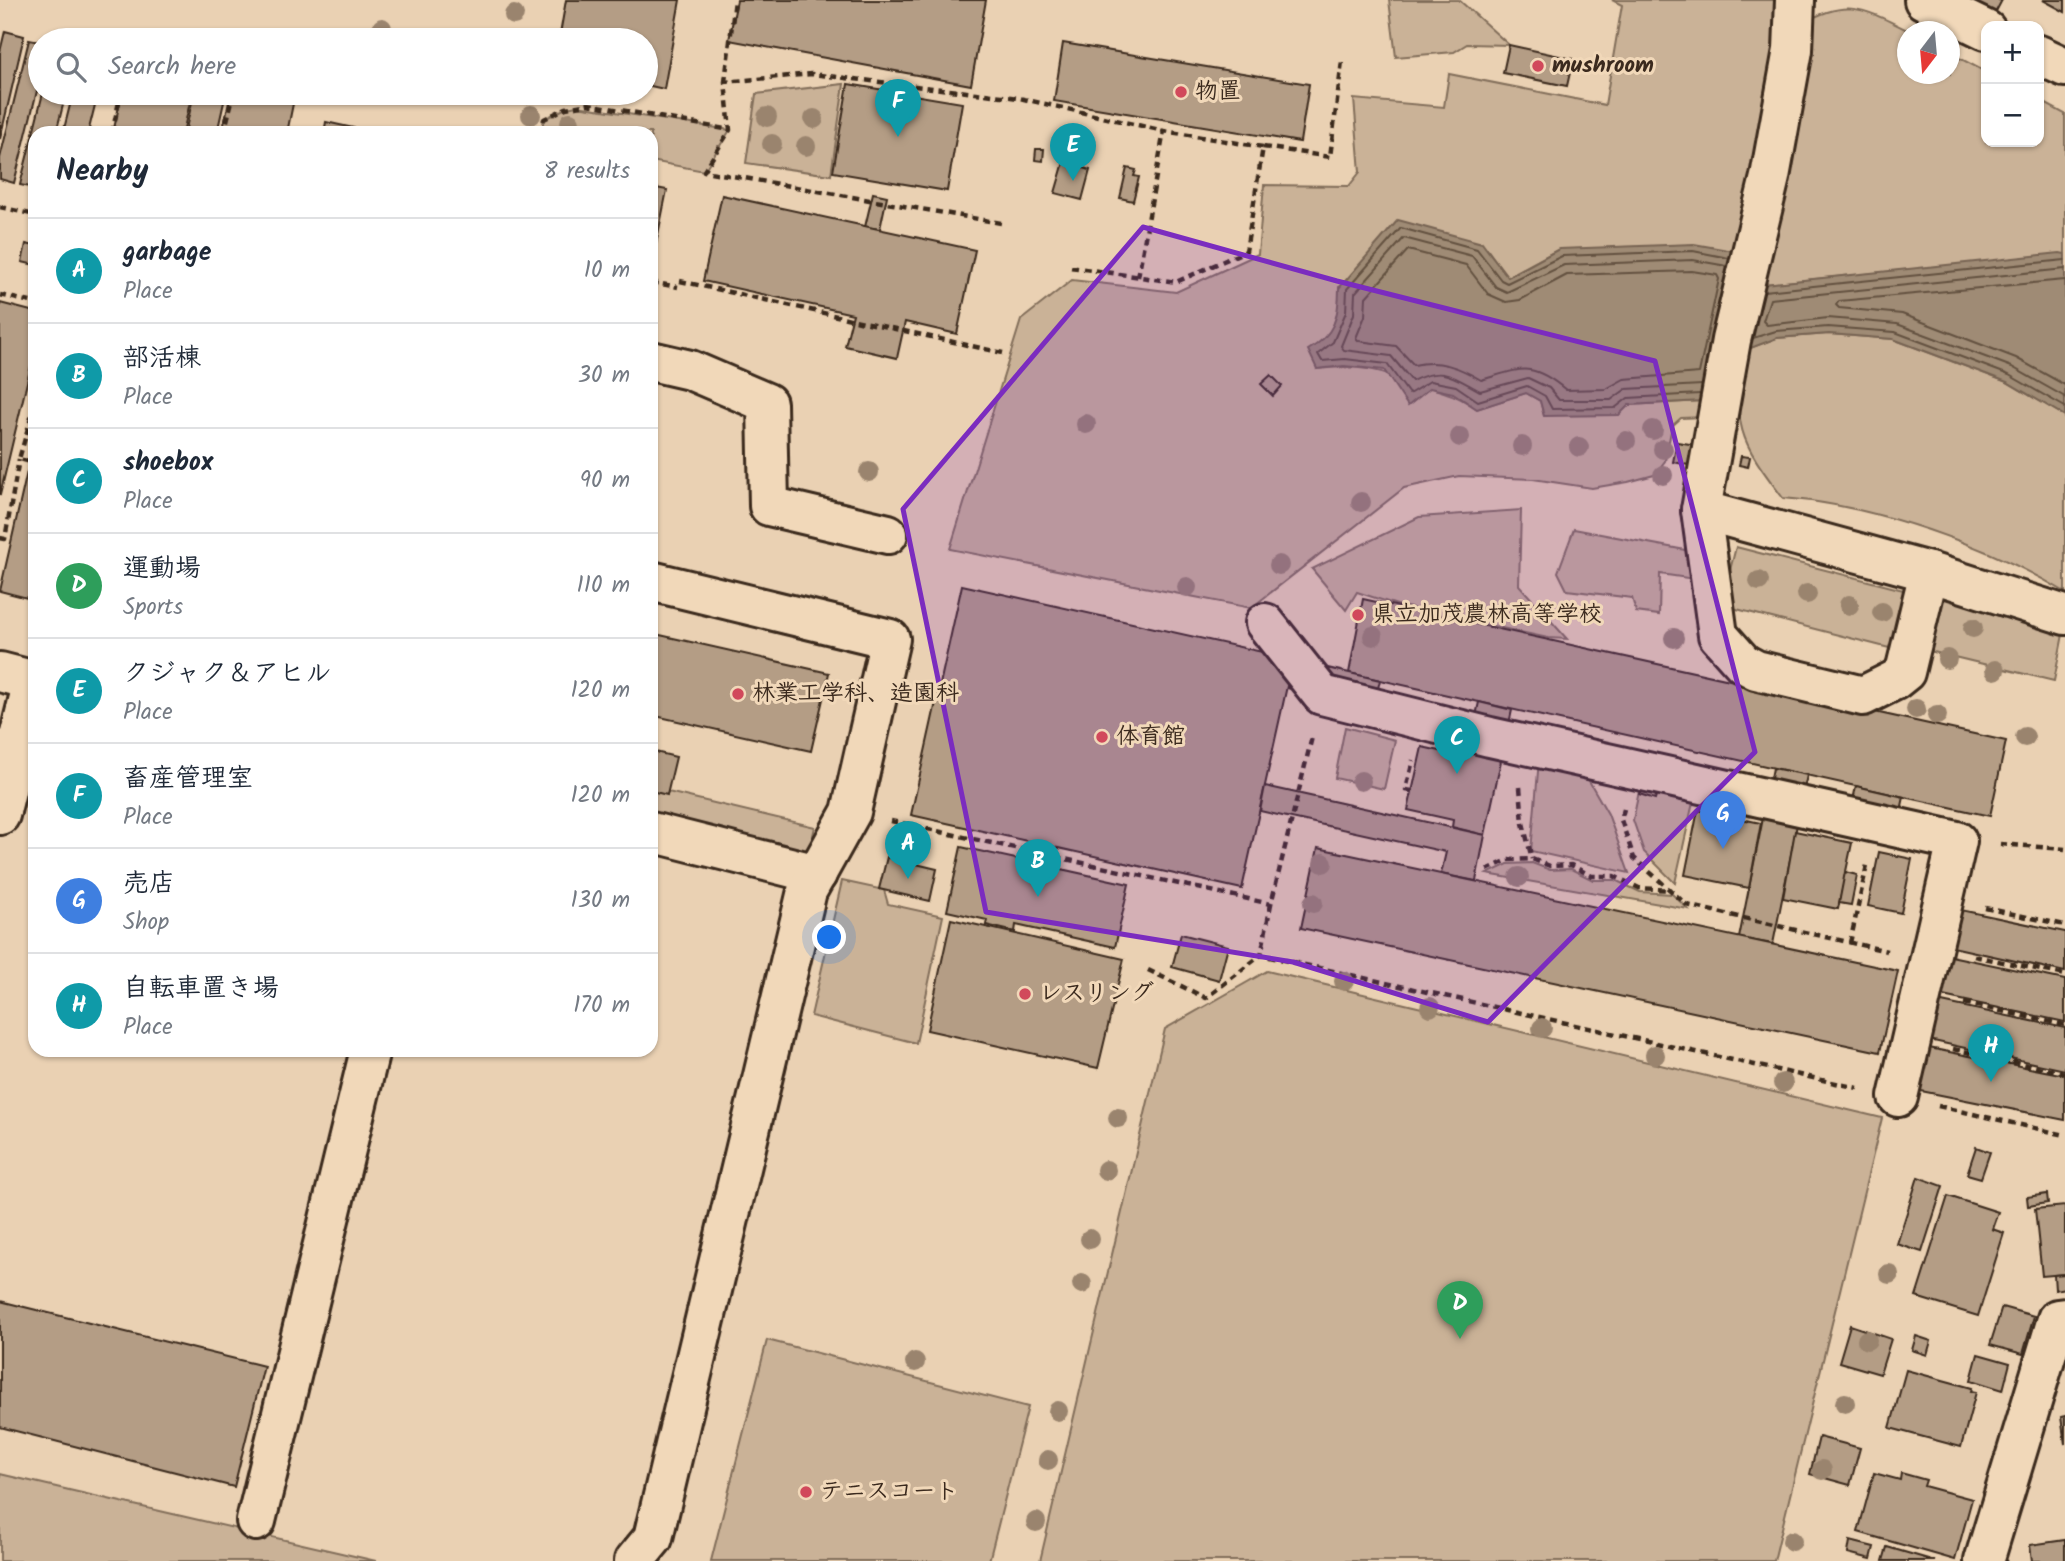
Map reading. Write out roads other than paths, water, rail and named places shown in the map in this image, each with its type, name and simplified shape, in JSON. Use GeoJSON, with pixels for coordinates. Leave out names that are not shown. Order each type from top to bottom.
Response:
{"type":"FeatureCollection","features":[{"type":"Feature","properties":{"kind":"street"},"geometry":{"type":"LineString","coordinates":[[1796,0],[1793,50],[1770,177],[1731,340],[1701,510],[1718,635],[1743,663],[1756,670],[1863,696],[1905,672],[1929,572]]}},
{"type":"Feature","properties":{"kind":"street"},"geometry":{"type":"LineString","coordinates":[[1924,0],[1981,28]]}},
{"type":"Feature","properties":{"kind":"street"},"geometry":{"type":"LineString","coordinates":[[2044,57],[2065,67]]}},
{"type":"Feature","properties":{"kind":"street"},"geometry":{"type":"LineString","coordinates":[[658,363],[690,370],[767,403],[769,506],[888,534]]}},
{"type":"Feature","properties":{"kind":"street"},"geometry":{"type":"LineString","coordinates":[[1701,510],[1929,572],[2065,615]]}},
{"type":"Feature","properties":{"kind":"street"},"geometry":{"type":"LineString","coordinates":[[634,1561],[653,1538],[807,891],[851,812],[890,639],[658,583]]}},
{"type":"Feature","properties":{"kind":"street"},"geometry":{"type":"LineString","coordinates":[[1265,623],[1322,695],[1527,745],[1957,841],[1898,1097]]}},
{"type":"Feature","properties":{"kind":"street"},"geometry":{"type":"LineString","coordinates":[[0,815],[23,678]]}},
{"type":"Feature","properties":{"kind":"street"},"geometry":{"type":"LineString","coordinates":[[658,834],[817,874]]}},
{"type":"Feature","properties":{"kind":"street"},"geometry":{"type":"LineString","coordinates":[[256,1521],[368,1057]]}},
{"type":"Feature","properties":{"kind":"street"},"geometry":{"type":"LineString","coordinates":[[1984,1561],[2057,1319],[2065,1318]]}},
{"type":"Feature","properties":{"kind":"water"},"geometry":{"type":"Polygon","coordinates":[[[1398,220],[1482,243],[1508,277],[1559,249],[1694,244],[1751,254],[1721,400],[1629,405],[1619,415],[1544,416],[1540,401],[1526,393],[1477,409],[1453,393],[1430,388],[1408,406],[1384,370],[1344,366],[1317,369],[1308,350],[1324,338],[1333,325],[1338,308],[1339,288],[1398,220]]]}},
{"type":"Feature","properties":{"kind":"water"},"geometry":{"type":"Polygon","coordinates":[[[2065,254],[2065,416],[2007,382],[1893,339],[1829,334],[1777,338],[1740,352],[1755,285],[2065,254]]]}},
{"type":"Feature","properties":{"kind":"place","name":"mushroom"},"geometry":{"type":"Point","coordinates":[1538,66]}},
{"type":"Feature","properties":{"kind":"place","name":"物置"},"geometry":{"type":"Point","coordinates":[1181,92]}},
{"type":"Feature","properties":{"kind":"place","name":"畜産管理室"},"geometry":{"type":"Point","coordinates":[898,137]}},
{"type":"Feature","properties":{"kind":"place","name":"クジャク＆アヒル"},"geometry":{"type":"Point","coordinates":[1073,181]}},
{"type":"Feature","properties":{"kind":"place","name":"県立加茂農林高等学校"},"geometry":{"type":"Point","coordinates":[1358,615]}},
{"type":"Feature","properties":{"kind":"place","name":"林業工学科、造園科"},"geometry":{"type":"Point","coordinates":[738,694]}},
{"type":"Feature","properties":{"kind":"place","name":"体育館"},"geometry":{"type":"Point","coordinates":[1102,737]}},
{"type":"Feature","properties":{"kind":"place","name":"shoebox"},"geometry":{"type":"Point","coordinates":[1457,774]}},
{"type":"Feature","properties":{"kind":"place","name":"売店"},"geometry":{"type":"Point","coordinates":[1723,849]}},
{"type":"Feature","properties":{"kind":"place","name":"garbage"},"geometry":{"type":"Point","coordinates":[908,879]}},
{"type":"Feature","properties":{"kind":"place","name":"部活棟"},"geometry":{"type":"Point","coordinates":[1038,897]}},
{"type":"Feature","properties":{"kind":"place","name":"レスリング"},"geometry":{"type":"Point","coordinates":[1025,994]}},
{"type":"Feature","properties":{"kind":"place","name":"自転車置き場"},"geometry":{"type":"Point","coordinates":[1991,1082]}},
{"type":"Feature","properties":{"kind":"place","name":"運動場"},"geometry":{"type":"Point","coordinates":[1460,1339]}},
{"type":"Feature","properties":{"kind":"place","name":"テニスコート"},"geometry":{"type":"Point","coordinates":[806,1492]}}]}
